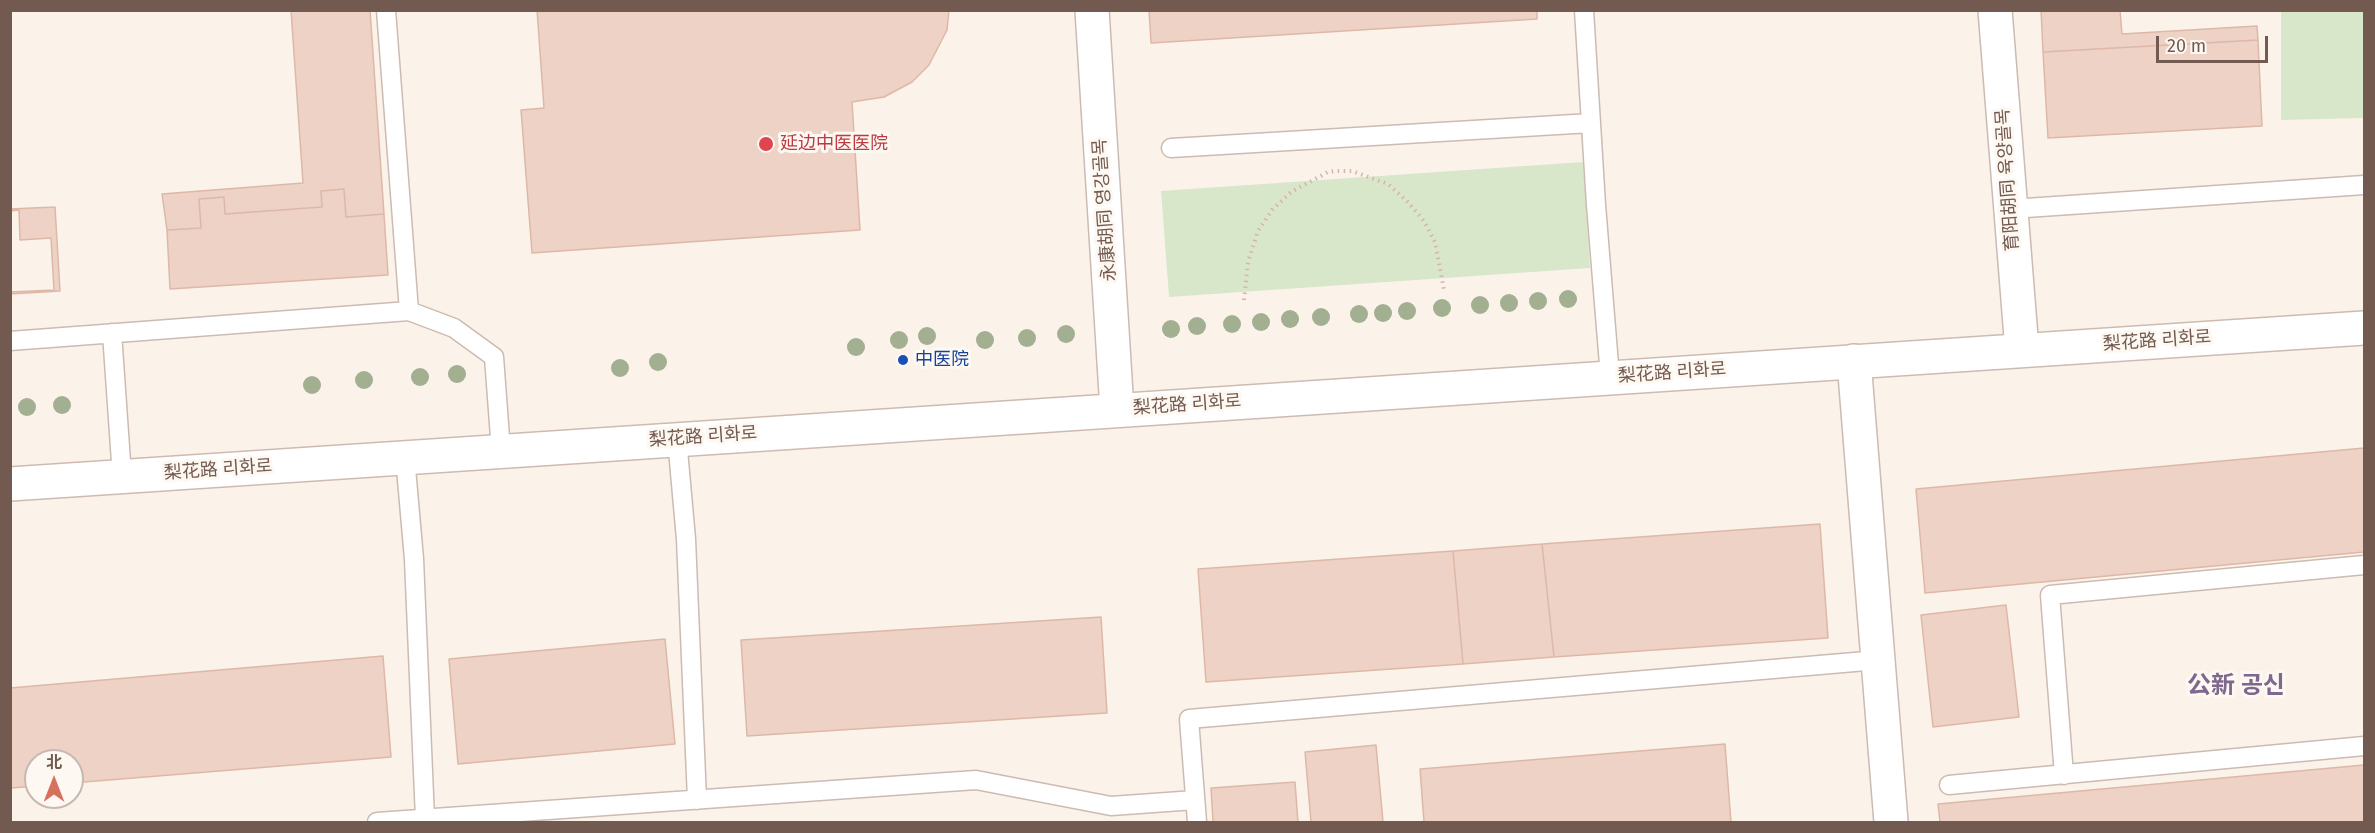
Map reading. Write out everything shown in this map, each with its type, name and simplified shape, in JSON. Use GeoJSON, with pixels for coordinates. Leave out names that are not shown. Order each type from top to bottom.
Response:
{"type":"FeatureCollection","features":[{"type":"Feature","properties":{"kind":"street","name":"永康胡同 영강골목"},"geometry":{"type":"LineString","coordinates":[[1092,10],[1117,410]]}},
{"type":"Feature","properties":{"kind":"street","name":"育阳胡同 육양골목"},"geometry":{"type":"LineString","coordinates":[[1995,10],[2022,350]]}},
{"type":"Feature","properties":{"kind":"street","name":"梨花路 리화로"},"geometry":{"type":"LineString","coordinates":[[10,484],[2364,328]]}},
{"type":"Feature","properties":{"kind":"street"},"geometry":{"type":"LineString","coordinates":[[1854,361],[1891,822]]}},
{"type":"Feature","properties":{"kind":"lane"},"geometry":{"type":"LineString","coordinates":[[386,10],[409,311]]}},
{"type":"Feature","properties":{"kind":"lane"},"geometry":{"type":"LineString","coordinates":[[1584,10],[1610,377]]}},
{"type":"Feature","properties":{"kind":"lane"},"geometry":{"type":"LineString","coordinates":[[1171,148],[1591,123]]}},
{"type":"Feature","properties":{"kind":"lane"},"geometry":{"type":"LineString","coordinates":[[2011,209],[2364,185]]}},
{"type":"Feature","properties":{"kind":"lane"},"geometry":{"type":"LineString","coordinates":[[10,340],[409,311],[454,328],[494,357],[501,451]]}},
{"type":"Feature","properties":{"kind":"lane"},"geometry":{"type":"LineString","coordinates":[[112,333],[122,476]]}},
{"type":"Feature","properties":{"kind":"lane"},"geometry":{"type":"LineString","coordinates":[[677,439],[686,539],[697,800]]}},
{"type":"Feature","properties":{"kind":"lane"},"geometry":{"type":"LineString","coordinates":[[405,457],[414,559],[424,819]]}},
{"type":"Feature","properties":{"kind":"lane"},"geometry":{"type":"LineString","coordinates":[[2064,775],[2050,595],[2364,565]]}},
{"type":"Feature","properties":{"kind":"lane"},"geometry":{"type":"LineString","coordinates":[[1197,822],[1189,719],[1878,660]]}},
{"type":"Feature","properties":{"kind":"lane"},"geometry":{"type":"LineString","coordinates":[[1948,785],[2364,746]]}},
{"type":"Feature","properties":{"kind":"lane"},"geometry":{"type":"LineString","coordinates":[[377,822],[976,780],[1111,806],[1195,800]]}},
{"type":"Feature","properties":{"kind":"path"},"geometry":{"type":"LineString","coordinates":[[1244,300],[1248,261],[1258,231],[1272,210],[1291,192],[1328,172],[1336,171],[1352,171],[1388,184],[1406,200],[1424,221],[1435,242],[1444,290]]}},
{"type":"Feature","properties":{"kind":"green space"},"geometry":{"type":"Polygon","coordinates":[[[2281,11],[2364,11],[2364,118],[2281,120],[2281,11]]]}},
{"type":"Feature","properties":{"kind":"green space"},"geometry":{"type":"Polygon","coordinates":[[[1583,162],[1590,268],[1169,297],[1161,191],[1583,162]]]}},
{"type":"Feature","properties":{"kind":"building"},"geometry":{"type":"Polygon","coordinates":[[[291,10],[370,10],[384,214],[346,217],[344,189],[321,191],[322,207],[225,214],[224,197],[199,199],[201,228],[167,230],[162,194],[303,183],[291,10]]]}},
{"type":"Feature","properties":{"kind":"building"},"geometry":{"type":"Polygon","coordinates":[[[537,10],[949,10],[947,30],[929,65],[912,82],[884,97],[852,102],[860,230],[532,253],[521,110],[544,108],[537,10]]]}},
{"type":"Feature","properties":{"kind":"building"},"geometry":{"type":"Polygon","coordinates":[[[1149,10],[1537,10],[1537,19],[1151,43],[1149,10]]]}},
{"type":"Feature","properties":{"kind":"building"},"geometry":{"type":"Polygon","coordinates":[[[2041,10],[2120,10],[2122,34],[2257,26],[2258,40],[2043,52],[2041,10]]]}},
{"type":"Feature","properties":{"kind":"building"},"geometry":{"type":"Polygon","coordinates":[[[2258,40],[2262,126],[2048,138],[2043,52],[2258,40]]]}},
{"type":"Feature","properties":{"kind":"building"},"geometry":{"type":"Polygon","coordinates":[[[344,189],[346,217],[384,214],[388,275],[170,289],[167,230],[201,228],[199,199],[224,197],[225,214],[322,207],[321,191],[344,189]]]}},
{"type":"Feature","properties":{"kind":"building"},"geometry":{"type":"Polygon","coordinates":[[[55,207],[60,291],[10,294],[10,209],[55,207]]]}},
{"type":"Feature","properties":{"kind":"building"},"geometry":{"type":"Polygon","coordinates":[[[19,210],[20,240],[51,238],[54,290],[10,292],[10,211],[19,210]]]}},
{"type":"Feature","properties":{"kind":"building"},"geometry":{"type":"Polygon","coordinates":[[[2364,448],[2364,552],[1925,593],[1916,489],[2364,448]]]}},
{"type":"Feature","properties":{"kind":"building"},"geometry":{"type":"Polygon","coordinates":[[[1820,524],[1828,638],[1554,657],[1542,544],[1820,524]]]}},
{"type":"Feature","properties":{"kind":"building"},"geometry":{"type":"Polygon","coordinates":[[[1542,544],[1554,657],[1463,664],[1453,551],[1542,544]]]}},
{"type":"Feature","properties":{"kind":"building"},"geometry":{"type":"Polygon","coordinates":[[[1453,551],[1463,664],[1206,682],[1198,569],[1453,551]]]}},
{"type":"Feature","properties":{"kind":"building"},"geometry":{"type":"Polygon","coordinates":[[[2006,605],[2019,717],[1933,727],[1921,615],[2006,605]]]}},
{"type":"Feature","properties":{"kind":"building"},"geometry":{"type":"Polygon","coordinates":[[[1101,617],[1107,713],[747,736],[741,640],[1101,617]]]}},
{"type":"Feature","properties":{"kind":"building"},"geometry":{"type":"Polygon","coordinates":[[[665,639],[675,744],[458,764],[449,659],[665,639]]]}},
{"type":"Feature","properties":{"kind":"building"},"geometry":{"type":"Polygon","coordinates":[[[383,656],[391,757],[84,782],[84,749],[24,749],[24,787],[11,788],[10,688],[383,656]]]}},
{"type":"Feature","properties":{"kind":"building"},"geometry":{"type":"Polygon","coordinates":[[[1725,744],[1731,822],[1424,822],[1420,769],[1725,744]]]}},
{"type":"Feature","properties":{"kind":"building"},"geometry":{"type":"Polygon","coordinates":[[[1376,745],[1383,822],[1311,822],[1305,752],[1376,745]]]}},
{"type":"Feature","properties":{"kind":"building"},"geometry":{"type":"Polygon","coordinates":[[[2364,765],[2364,822],[1940,822],[1938,804],[2364,765]]]}},
{"type":"Feature","properties":{"kind":"building"},"geometry":{"type":"Polygon","coordinates":[[[1295,782],[1298,822],[1213,822],[1211,788],[1295,782]]]}},
{"type":"Feature","properties":{"kind":"place","name":"延边中医医院"},"geometry":{"type":"Point","coordinates":[766,144]}},
{"type":"Feature","properties":{"kind":"place","name":"中医院"},"geometry":{"type":"Point","coordinates":[903,360]}},
{"type":"Feature","properties":{"kind":"district","name":"公新 공신"},"geometry":{"type":"Point","coordinates":[2236,686]}}]}
